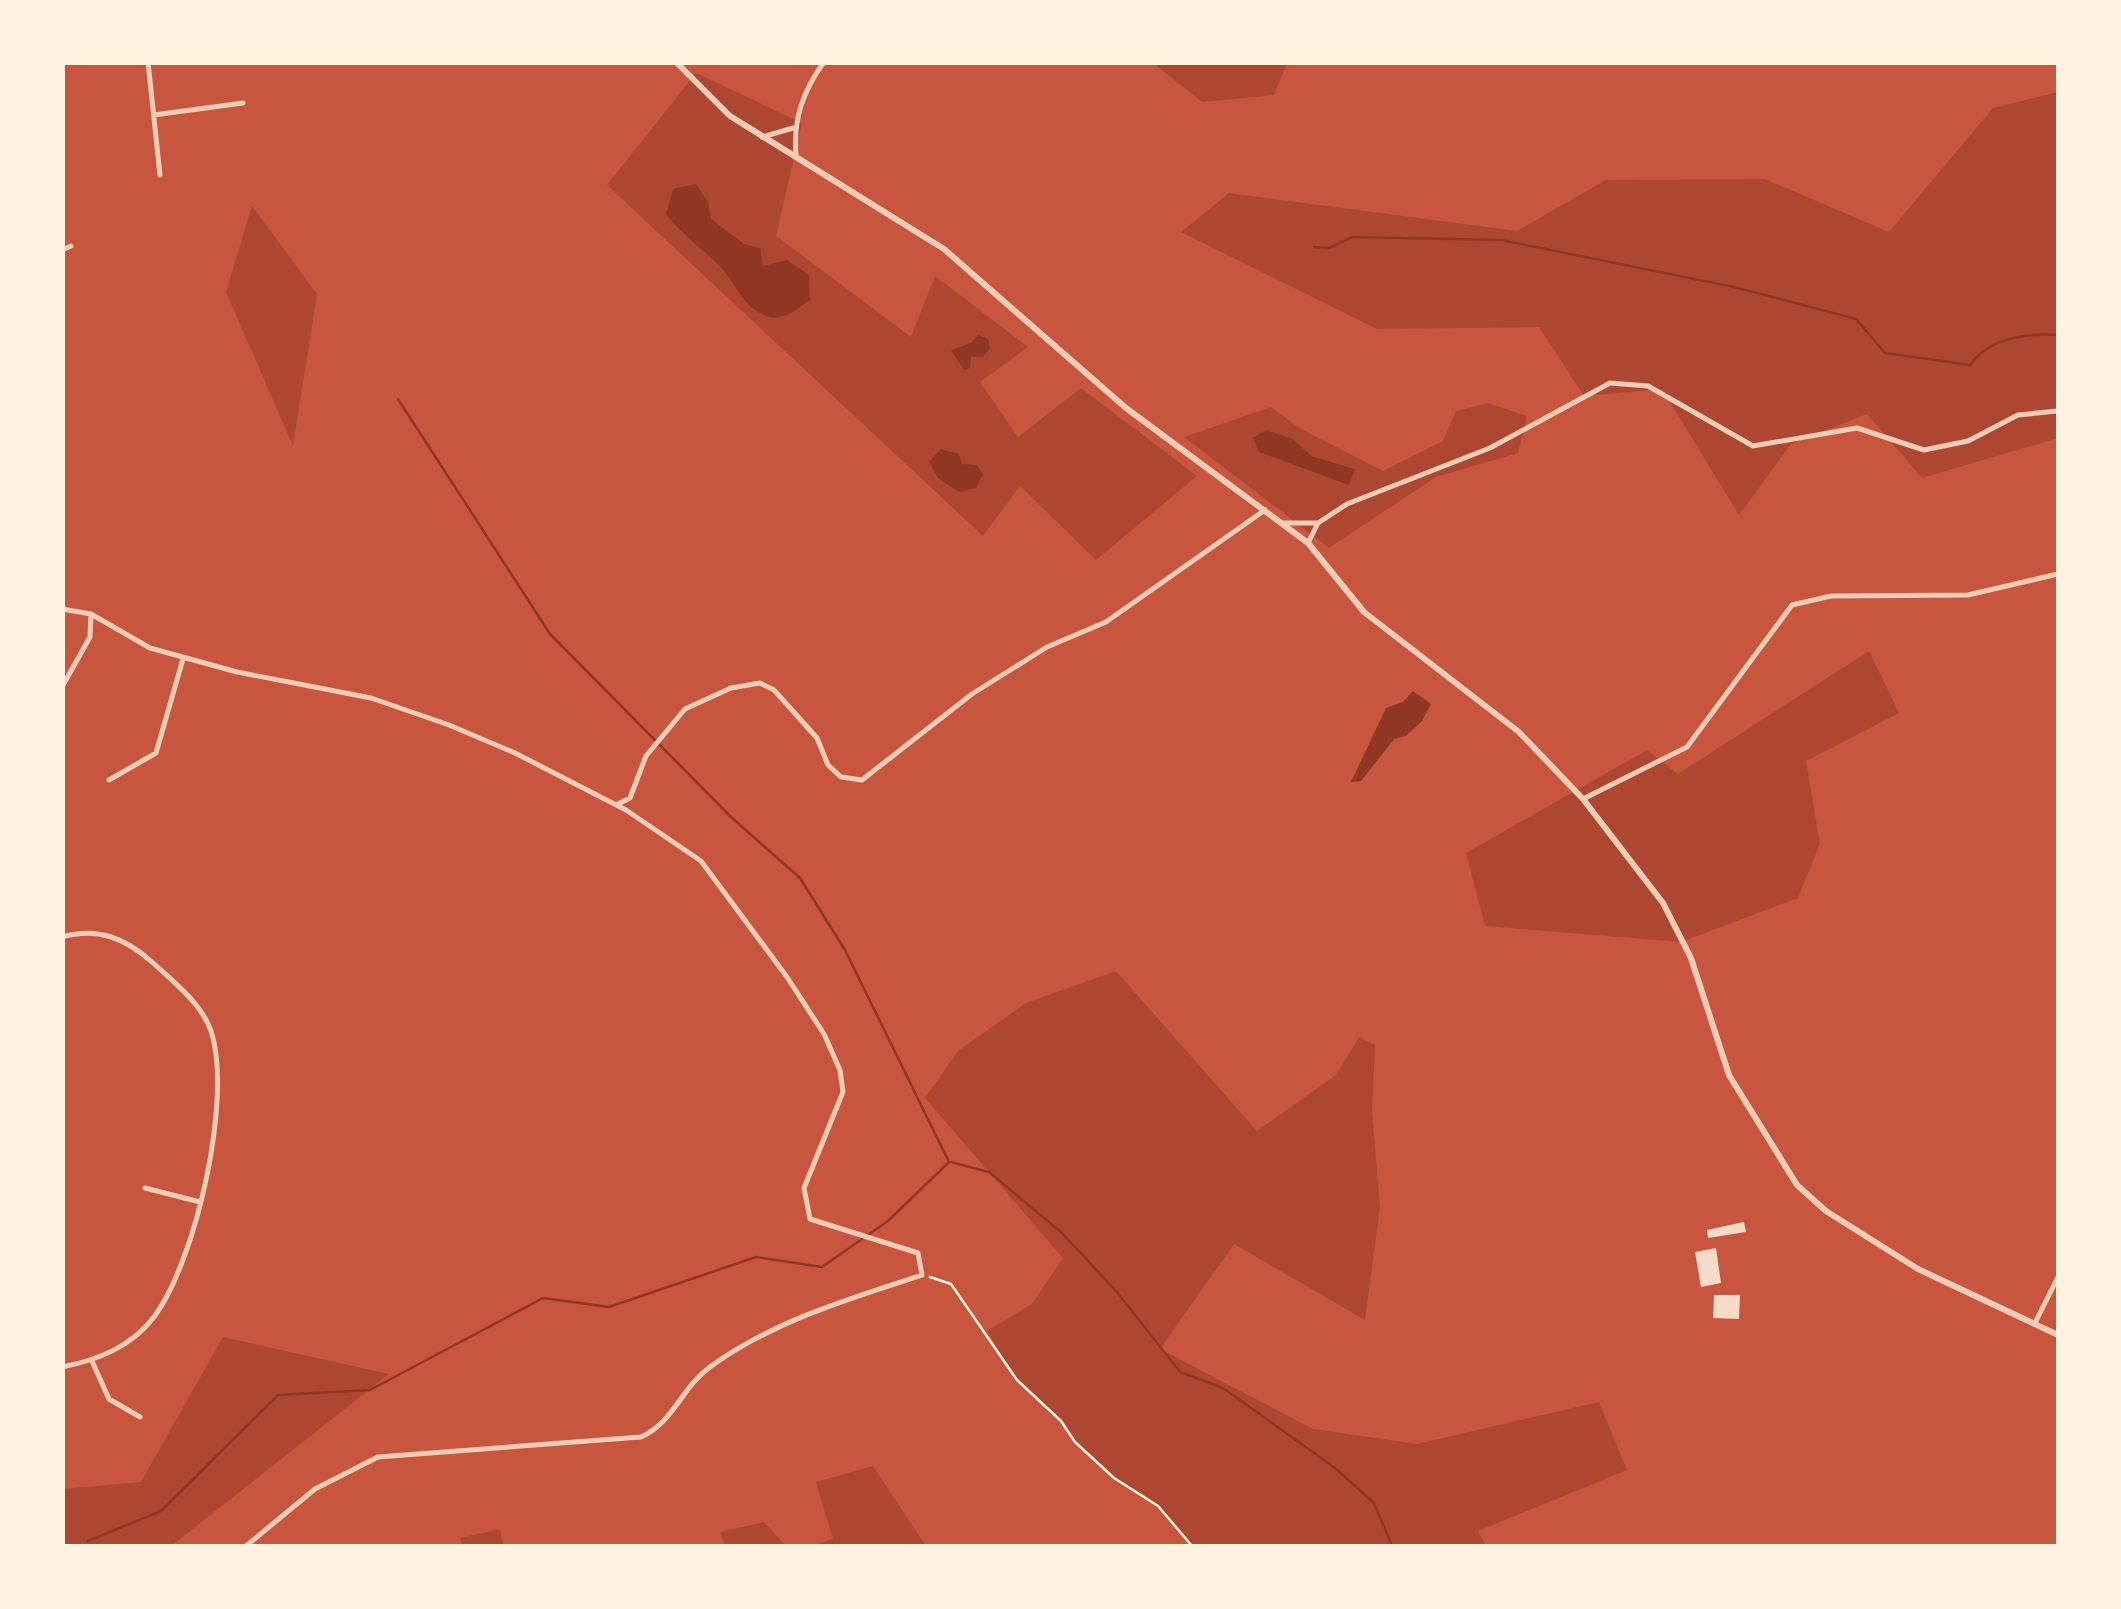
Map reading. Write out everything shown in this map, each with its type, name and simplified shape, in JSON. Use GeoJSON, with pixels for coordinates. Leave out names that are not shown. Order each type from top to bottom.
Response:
{"type":"FeatureCollection","features":[{"type":"Feature","properties":{"kind":"street"},"geometry":{"type":"LineString","coordinates":[[148,62],[160,174]]}},
{"type":"Feature","properties":{"kind":"street"},"geometry":{"type":"LineString","coordinates":[[676,62],[730,116],[944,249],[1126,408],[1308,543],[1364,612],[1493,710],[1583,798],[1663,903],[1692,958],[1729,1075],[1797,1185],[1826,1210],[1918,1269],[2058,1335]]}},
{"type":"Feature","properties":{"kind":"street"},"geometry":{"type":"LineString","coordinates":[[796,154],[794,128],[810,82],[824,62]]}},
{"type":"Feature","properties":{"kind":"street"},"geometry":{"type":"LineString","coordinates":[[154,115],[243,103]]}},
{"type":"Feature","properties":{"kind":"street"},"geometry":{"type":"LineString","coordinates":[[762,137],[794,128]]}},
{"type":"Feature","properties":{"kind":"street"},"geometry":{"type":"LineString","coordinates":[[62,250],[71,246]]}},
{"type":"Feature","properties":{"kind":"street"},"geometry":{"type":"LineString","coordinates":[[1283,523],[1318,523],[1394,483],[1490,448],[1610,383],[1648,386],[1754,446],[1857,428],[1924,450],[1968,441],[2018,415],[2058,410]]}},
{"type":"Feature","properties":{"kind":"street"},"geometry":{"type":"LineString","coordinates":[[616,805],[630,798],[646,756],[685,708],[730,688],[760,683],[774,690],[817,738],[828,764],[842,777],[862,780],[972,694],[1047,647],[1106,622],[1265,510]]}},
{"type":"Feature","properties":{"kind":"street"},"geometry":{"type":"LineString","coordinates":[[1308,543],[1318,523]]}},
{"type":"Feature","properties":{"kind":"street"},"geometry":{"type":"LineString","coordinates":[[1583,798],[1687,747],[1792,604],[1832,596],[1968,595],[2058,574]]}},
{"type":"Feature","properties":{"kind":"street"},"geometry":{"type":"LineString","coordinates":[[62,608],[91,614],[150,648],[386,703],[515,753],[616,805],[700,861],[824,1034],[840,1070],[843,1092],[804,1188],[810,1218],[918,1253],[922,1275],[833,1301],[722,1358],[698,1376],[656,1430],[642,1437],[378,1456],[315,1489],[246,1546]]}},
{"type":"Feature","properties":{"kind":"street"},"geometry":{"type":"LineString","coordinates":[[62,687],[90,636],[91,614]]}},
{"type":"Feature","properties":{"kind":"street"},"geometry":{"type":"LineString","coordinates":[[109,780],[156,753],[184,658]]}},
{"type":"Feature","properties":{"kind":"street"},"geometry":{"type":"LineString","coordinates":[[62,937],[85,930],[111,934],[146,956],[179,986],[210,1028],[218,1073],[214,1137],[200,1202],[177,1272],[153,1317],[114,1352],[62,1366]]}},
{"type":"Feature","properties":{"kind":"street"},"geometry":{"type":"LineString","coordinates":[[145,1188],[200,1202]]}},
{"type":"Feature","properties":{"kind":"street"},"geometry":{"type":"LineString","coordinates":[[2035,1323],[2058,1277]]}},
{"type":"Feature","properties":{"kind":"street"},"geometry":{"type":"LineString","coordinates":[[92,1361],[109,1399],[140,1417]]}},
{"type":"Feature","properties":{"kind":"path"},"geometry":{"type":"LineString","coordinates":[[922,1275],[951,1284],[1018,1380],[1061,1421],[1075,1442],[1114,1478],[1158,1506],[1192,1546]]}},
{"type":"Feature","properties":{"kind":"shaded area"},"geometry":{"type":"Polygon","coordinates":[[[1153,63],[1287,63],[1274,95],[1202,102],[1153,63]]]}},
{"type":"Feature","properties":{"kind":"shaded area"},"geometry":{"type":"Polygon","coordinates":[[[696,73],[802,123],[776,236],[911,337],[935,276],[1028,347],[980,382],[1018,437],[1081,388],[1197,476],[1096,560],[1020,486],[983,536],[607,185],[696,73]]]}},
{"type":"Feature","properties":{"kind":"shaded area"},"geometry":{"type":"Polygon","coordinates":[[[2058,92],[2058,438],[1922,478],[1867,414],[1791,444],[1739,515],[1662,389],[1584,396],[1539,327],[1377,329],[1181,232],[1229,193],[1517,231],[1606,180],[1765,179],[1889,232],[1993,108],[2058,92]]]}},
{"type":"Feature","properties":{"kind":"shaded area"},"geometry":{"type":"Polygon","coordinates":[[[696,184],[708,202],[711,219],[744,244],[760,248],[763,266],[787,260],[809,275],[810,300],[779,317],[758,312],[745,301],[718,264],[666,214],[673,189],[696,184]]]}},
{"type":"Feature","properties":{"kind":"shaded area"},"geometry":{"type":"Polygon","coordinates":[[[252,206],[317,294],[293,446],[226,292],[252,206]]]}},
{"type":"Feature","properties":{"kind":"shaded area"},"geometry":{"type":"Polygon","coordinates":[[[978,335],[988,339],[990,348],[983,357],[971,357],[970,368],[964,370],[951,350],[971,343],[978,335]]]}},
{"type":"Feature","properties":{"kind":"shaded area"},"geometry":{"type":"Polygon","coordinates":[[[1488,403],[1527,416],[1518,453],[1436,477],[1329,548],[1184,437],[1271,407],[1301,429],[1383,471],[1443,441],[1456,411],[1488,403]]]}},
{"type":"Feature","properties":{"kind":"shaded area"},"geometry":{"type":"Polygon","coordinates":[[[1266,430],[1293,439],[1311,456],[1355,469],[1349,485],[1259,452],[1253,438],[1266,430]]]}},
{"type":"Feature","properties":{"kind":"shaded area"},"geometry":{"type":"Polygon","coordinates":[[[941,449],[959,454],[962,464],[977,465],[983,474],[976,488],[959,492],[938,478],[929,462],[941,449]]]}},
{"type":"Feature","properties":{"kind":"shaded area"},"geometry":{"type":"Polygon","coordinates":[[[1869,651],[1899,713],[1806,761],[1820,844],[1798,898],[1681,942],[1485,926],[1466,853],[1647,750],[1678,774],[1869,651]]]}},
{"type":"Feature","properties":{"kind":"shaded area"},"geometry":{"type":"Polygon","coordinates":[[[1413,691],[1431,704],[1422,721],[1406,736],[1394,739],[1361,781],[1351,782],[1386,708],[1403,702],[1413,691]]]}},
{"type":"Feature","properties":{"kind":"shaded area"},"geometry":{"type":"Polygon","coordinates":[[[1116,971],[1257,1131],[1336,1075],[1359,1037],[1375,1045],[1372,1112],[1380,1207],[1365,1320],[1234,1244],[1160,1349],[1313,1429],[1417,1444],[1599,1402],[1627,1470],[1478,1531],[1486,1546],[1191,1546],[1144,1494],[1118,1480],[1075,1442],[1061,1421],[1017,1380],[987,1331],[1032,1304],[1063,1258],[925,1098],[958,1051],[1026,1003],[1116,971]]]}},
{"type":"Feature","properties":{"kind":"shaded area"},"geometry":{"type":"Polygon","coordinates":[[[223,1337],[389,1374],[171,1546],[63,1546],[63,1489],[141,1482],[223,1337]]]}},
{"type":"Feature","properties":{"kind":"shaded area"},"geometry":{"type":"Polygon","coordinates":[[[873,1466],[926,1546],[811,1546],[833,1539],[816,1482],[873,1466]]]}},
{"type":"Feature","properties":{"kind":"shaded area"},"geometry":{"type":"Polygon","coordinates":[[[764,1522],[786,1546],[725,1546],[720,1532],[764,1522]]]}},
{"type":"Feature","properties":{"kind":"shaded area"},"geometry":{"type":"Polygon","coordinates":[[[500,1529],[503,1546],[462,1546],[460,1538],[500,1529]]]}},
{"type":"Feature","properties":{"kind":"building"},"geometry":{"type":"Polygon","coordinates":[[[1744,1222],[1746,1232],[1708,1238],[1707,1230],[1744,1222]]]}},
{"type":"Feature","properties":{"kind":"building"},"geometry":{"type":"Polygon","coordinates":[[[1716,1248],[1721,1283],[1701,1287],[1695,1252],[1716,1248]]]}},
{"type":"Feature","properties":{"kind":"building"},"geometry":{"type":"Polygon","coordinates":[[[1714,1295],[1740,1295],[1739,1319],[1713,1318],[1714,1295]]]}},
{"type":"Feature","properties":{"kind":"waterway"},"geometry":{"type":"LineString","coordinates":[[1314,247],[1329,248],[1352,237],[1501,240],[1734,287],[1856,319],[1885,353],[1970,365],[1987,349],[2009,339],[2058,335]]}},
{"type":"Feature","properties":{"kind":"waterway"},"geometry":{"type":"LineString","coordinates":[[88,1541],[161,1511],[278,1395],[370,1390],[543,1298],[609,1307],[756,1257],[822,1267],[888,1221],[949,1162],[845,950],[800,878],[732,818],[550,634],[398,399]]}},
{"type":"Feature","properties":{"kind":"waterway"},"geometry":{"type":"LineString","coordinates":[[951,1162],[989,1172],[1062,1233],[1116,1291],[1180,1372],[1223,1388],[1335,1468],[1374,1503],[1392,1546]]}}]}
